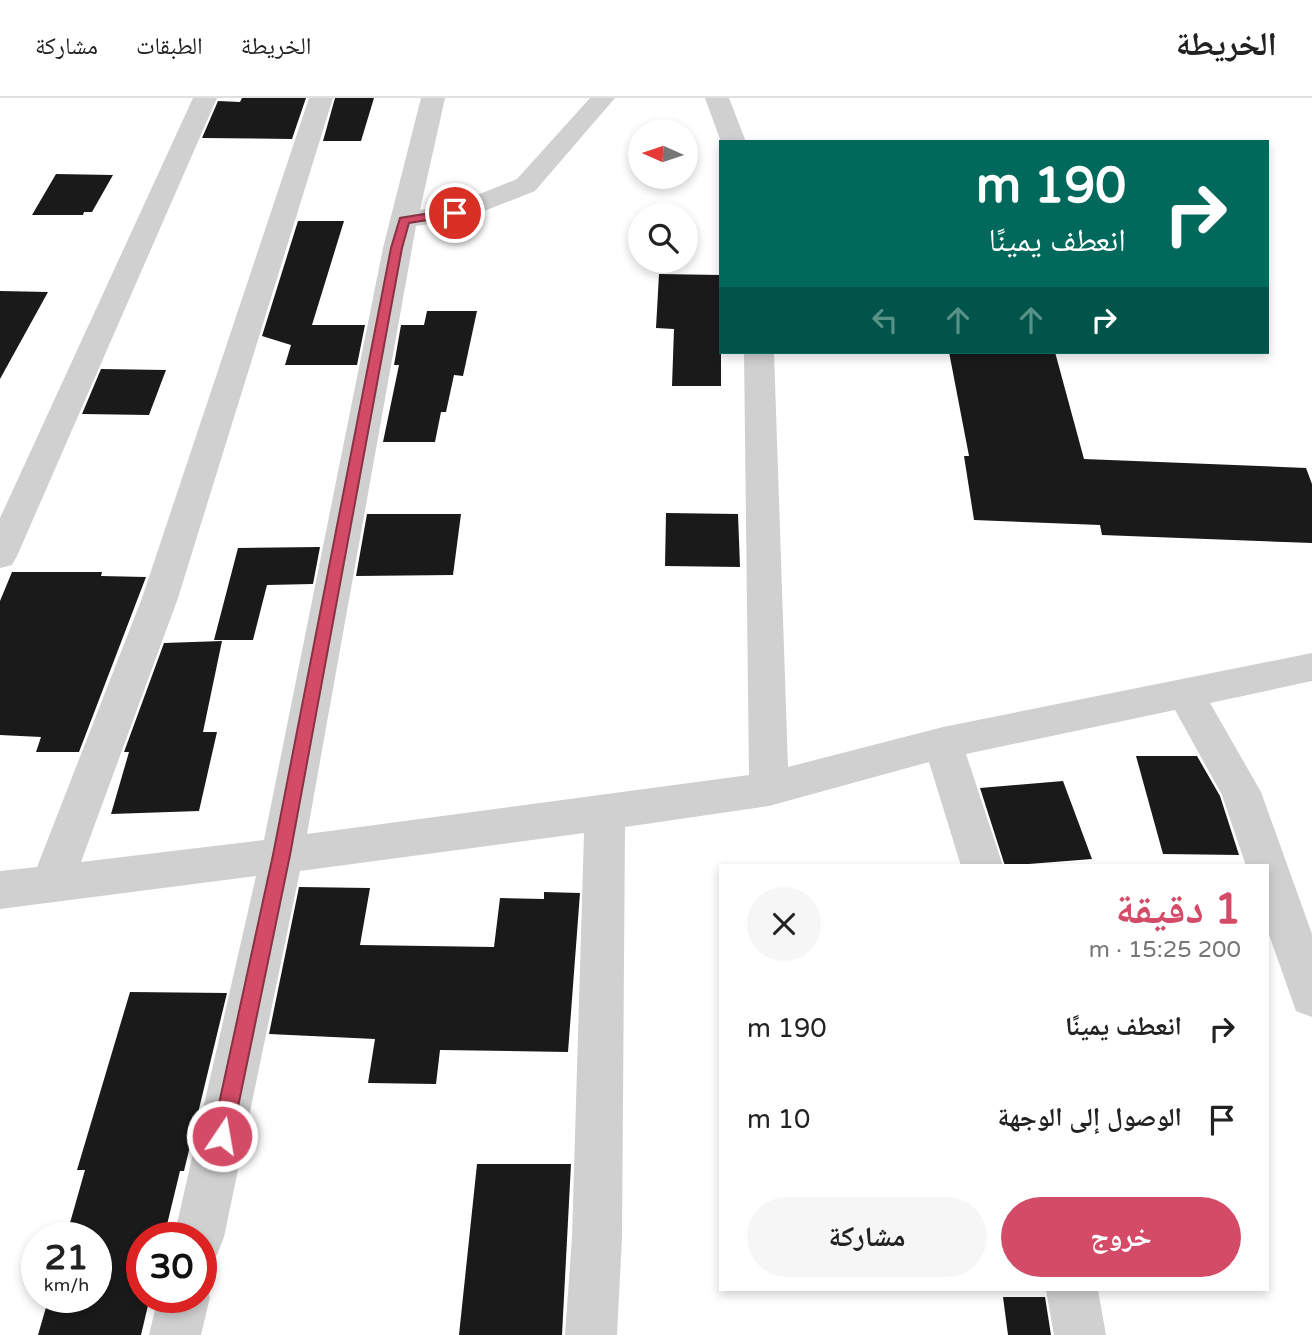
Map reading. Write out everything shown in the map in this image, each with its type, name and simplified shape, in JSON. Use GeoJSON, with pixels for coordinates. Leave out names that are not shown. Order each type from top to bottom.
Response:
{"type":"FeatureCollection","features":[{"type":"Feature","properties":{"kind":"street"},"geometry":{"type":"LineString","coordinates":[[0,556],[205,98]]}},
{"type":"Feature","properties":{"kind":"street"},"geometry":{"type":"LineString","coordinates":[[52,883],[160,598],[321,98]]}},
{"type":"Feature","properties":{"kind":"street"},"geometry":{"type":"LineString","coordinates":[[202,1222],[282,855],[404,220],[433,98]]}},
{"type":"Feature","properties":{"kind":"street"},"geometry":{"type":"LineString","coordinates":[[404,220],[455,213],[526,185],[603,98]]}},
{"type":"Feature","properties":{"kind":"street"},"geometry":{"type":"LineString","coordinates":[[717,98],[733,140]]}},
{"type":"Feature","properties":{"kind":"street"},"geometry":{"type":"LineString","coordinates":[[760,354],[769,789]]}},
{"type":"Feature","properties":{"kind":"street"},"geometry":{"type":"LineString","coordinates":[[0,890],[769,789],[943,743],[1312,667]]}},
{"type":"Feature","properties":{"kind":"street"},"geometry":{"type":"LineString","coordinates":[[1185,693],[1241,792],[1266,864]]}},
{"type":"Feature","properties":{"kind":"street"},"geometry":{"type":"LineString","coordinates":[[943,743],[981,864]]}},
{"type":"Feature","properties":{"kind":"street"},"geometry":{"type":"LineString","coordinates":[[591,1335],[597,1237],[605,812]]}},
{"type":"Feature","properties":{"kind":"street"},"geometry":{"type":"LineString","coordinates":[[1269,872],[1312,996]]}},
{"type":"Feature","properties":{"kind":"street"},"geometry":{"type":"LineString","coordinates":[[1072,1291],[1080,1335]]}},
{"type":"Feature","properties":{"kind":"street"},"geometry":{"type":"LineString","coordinates":[[175,1335],[180,1313]]}},
{"type":"Feature","properties":{"kind":"building"},"geometry":{"type":"Polygon","coordinates":[[[242,98],[306,98],[292,139],[202,138],[218,101],[240,102],[242,98]]]}},
{"type":"Feature","properties":{"kind":"building"},"geometry":{"type":"Polygon","coordinates":[[[335,98],[374,98],[361,141],[323,141],[335,98]]]}},
{"type":"Feature","properties":{"kind":"building"},"geometry":{"type":"Polygon","coordinates":[[[56,174],[113,175],[92,212],[84,212],[83,215],[32,215],[56,174]]]}},
{"type":"Feature","properties":{"kind":"building"},"geometry":{"type":"Polygon","coordinates":[[[298,221],[344,221],[312,325],[365,325],[357,365],[285,365],[291,345],[262,336],[298,221]]]}},
{"type":"Feature","properties":{"kind":"building"},"geometry":{"type":"Polygon","coordinates":[[[659,274],[719,275],[721,386],[672,386],[674,329],[656,328],[659,274]]]}},
{"type":"Feature","properties":{"kind":"building"},"geometry":{"type":"Polygon","coordinates":[[[0,291],[48,292],[0,379],[0,291]]]}},
{"type":"Feature","properties":{"kind":"building"},"geometry":{"type":"Polygon","coordinates":[[[427,311],[477,311],[463,376],[454,375],[446,412],[441,412],[435,442],[383,442],[399,365],[394,365],[401,325],[424,325],[427,311]]]}},
{"type":"Feature","properties":{"kind":"building"},"geometry":{"type":"Polygon","coordinates":[[[949,354],[1056,354],[1084,459],[1306,468],[1312,484],[1312,543],[1102,535],[1100,525],[974,520],[964,456],[969,456],[949,354]]]}},
{"type":"Feature","properties":{"kind":"building"},"geometry":{"type":"Polygon","coordinates":[[[101,369],[166,370],[149,415],[82,414],[101,369]]]}},
{"type":"Feature","properties":{"kind":"building"},"geometry":{"type":"Polygon","coordinates":[[[666,513],[738,514],[740,567],[665,566],[666,513]]]}},
{"type":"Feature","properties":{"kind":"building"},"geometry":{"type":"Polygon","coordinates":[[[367,514],[461,514],[453,575],[356,576],[367,514]]]}},
{"type":"Feature","properties":{"kind":"building"},"geometry":{"type":"Polygon","coordinates":[[[320,547],[313,584],[267,585],[253,640],[214,640],[238,548],[320,547]]]}},
{"type":"Feature","properties":{"kind":"building"},"geometry":{"type":"Polygon","coordinates":[[[12,572],[102,572],[101,576],[146,577],[79,752],[36,752],[41,737],[0,735],[0,601],[12,572]]]}},
{"type":"Feature","properties":{"kind":"building"},"geometry":{"type":"Polygon","coordinates":[[[222,641],[203,732],[217,732],[199,811],[111,814],[129,752],[124,752],[164,643],[222,641]]]}},
{"type":"Feature","properties":{"kind":"building"},"geometry":{"type":"Polygon","coordinates":[[[1136,756],[1197,756],[1220,796],[1239,855],[1163,854],[1136,756]]]}},
{"type":"Feature","properties":{"kind":"building"},"geometry":{"type":"Polygon","coordinates":[[[1063,781],[1092,859],[1004,864],[980,788],[1063,781]]]}},
{"type":"Feature","properties":{"kind":"building"},"geometry":{"type":"Polygon","coordinates":[[[299,887],[370,888],[360,945],[494,947],[500,898],[544,899],[544,892],[580,893],[568,1052],[440,1050],[436,1084],[368,1083],[375,1039],[269,1034],[299,887]]]}},
{"type":"Feature","properties":{"kind":"building"},"geometry":{"type":"Polygon","coordinates":[[[130,992],[227,993],[184,1171],[180,1171],[168,1222],[126,1222],[126,1313],[146,1313],[141,1335],[38,1335],[44,1313],[112,1313],[112,1222],[70,1222],[85,1170],[77,1170],[130,992]]]}},
{"type":"Feature","properties":{"kind":"building"},"geometry":{"type":"Polygon","coordinates":[[[477,1164],[571,1164],[562,1335],[459,1335],[477,1164]]]}},
{"type":"Feature","properties":{"kind":"building"},"geometry":{"type":"Polygon","coordinates":[[[1003,1297],[1045,1297],[1051,1335],[1008,1335],[1003,1297]]]}},
{"type":"Feature","properties":{"kind":"route"},"geometry":{"type":"LineString","coordinates":[[222,1136],[282,855],[404,220],[455,213]]}}]}
